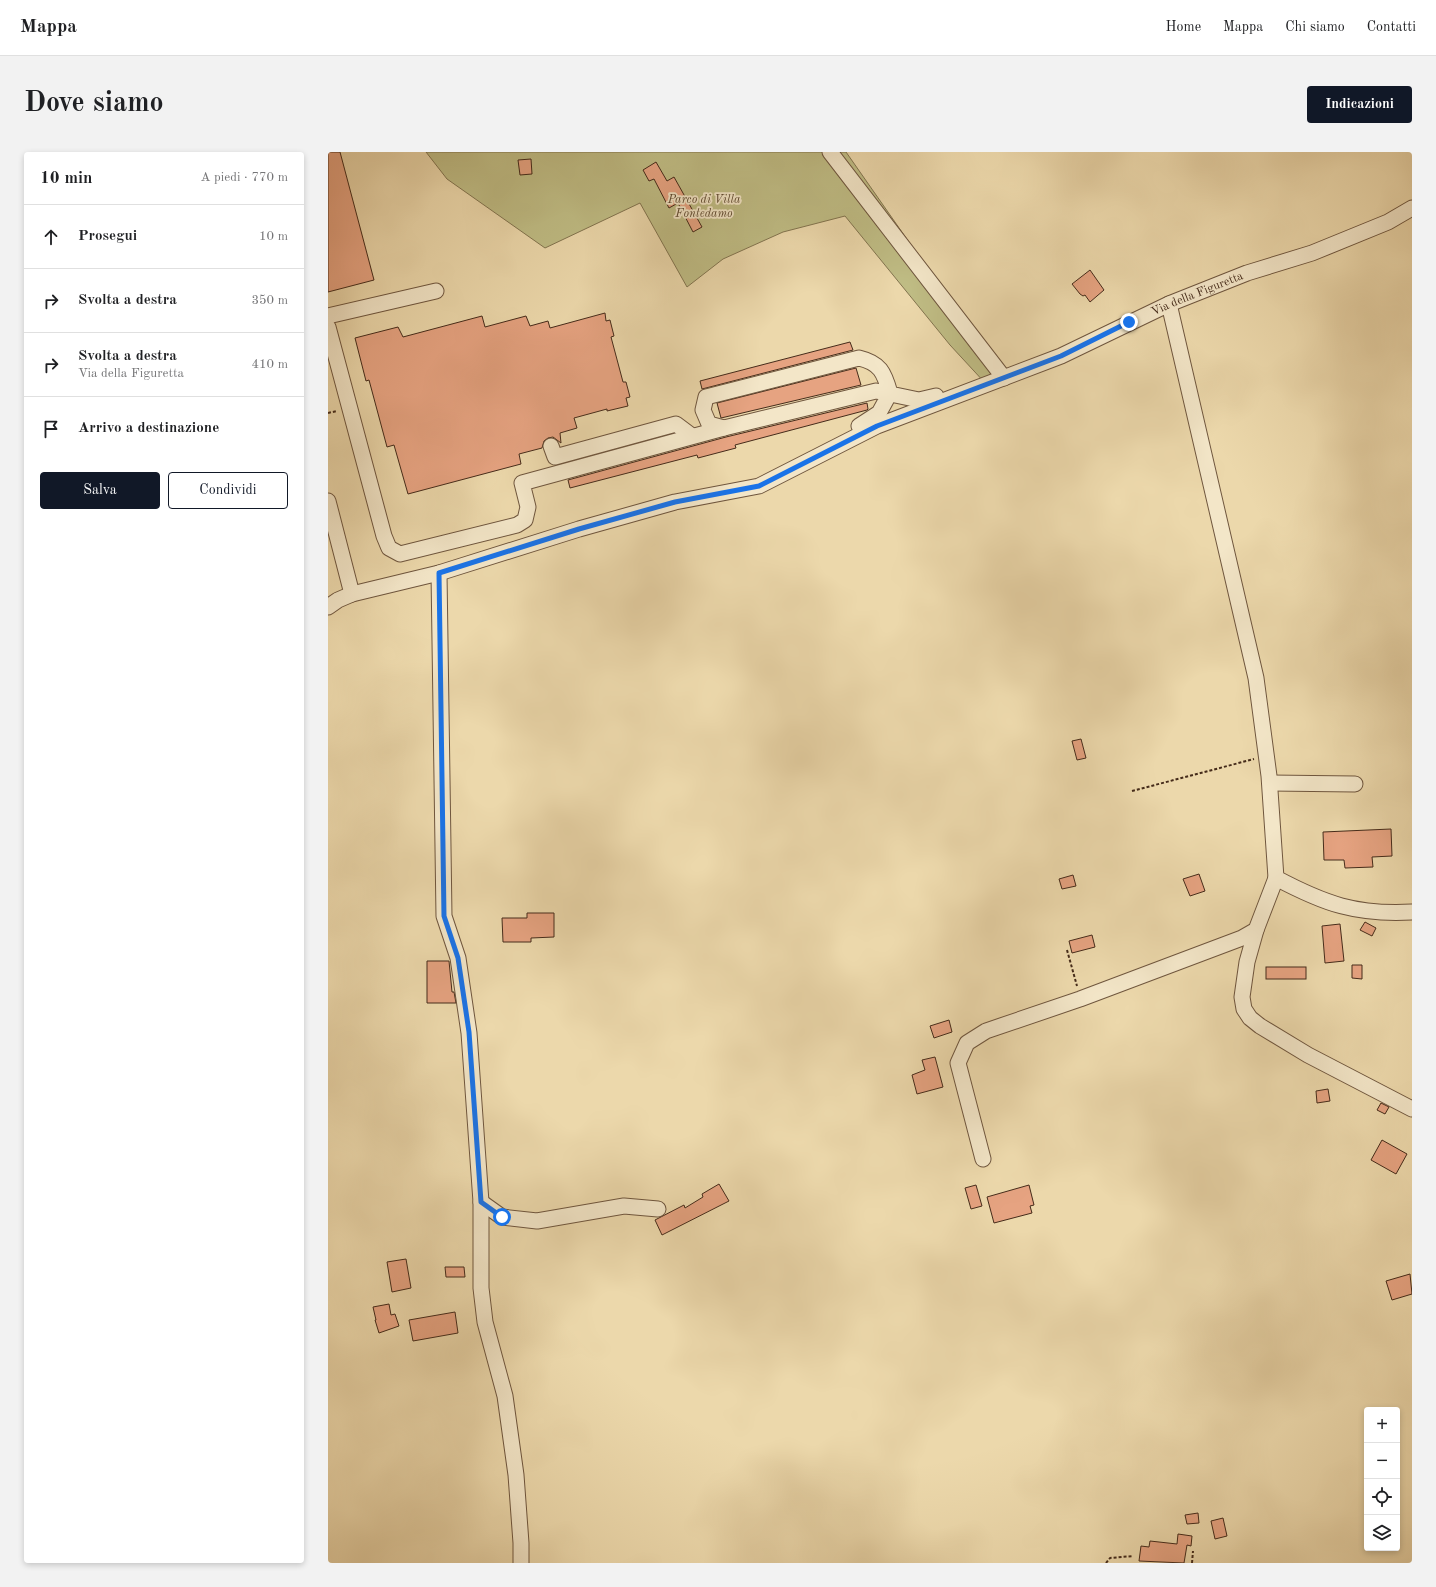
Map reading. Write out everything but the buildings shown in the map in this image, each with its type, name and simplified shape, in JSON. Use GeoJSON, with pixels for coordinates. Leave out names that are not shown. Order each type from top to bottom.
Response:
{"type":"FeatureCollection","features":[{"type":"Feature","properties":{"kind":"street"},"geometry":{"type":"LineString","coordinates":[[830,152],[1004,378]]}},
{"type":"Feature","properties":{"kind":"street","name":"Via della Figuretta"},"geometry":{"type":"LineString","coordinates":[[328,608],[338,600],[352,594],[439,573],[579,529],[675,502],[759,486],[877,426],[1061,356],[1169,304],[1247,273],[1312,253],[1388,222],[1412,208]]}},
{"type":"Feature","properties":{"kind":"street"},"geometry":{"type":"LineString","coordinates":[[328,316],[436,291]]}},
{"type":"Feature","properties":{"kind":"street"},"geometry":{"type":"LineString","coordinates":[[1169,304],[1256,678],[1270,783],[1276,878],[1256,930],[1248,962],[1242,997],[1244,1009],[1250,1018],[1260,1026],[1308,1055],[1412,1109]]}},
{"type":"Feature","properties":{"kind":"street"},"geometry":{"type":"LineString","coordinates":[[328,327],[384,536],[389,548],[400,554],[517,525],[525,520],[528,507],[522,483],[692,436],[859,394],[876,391],[919,400],[942,394],[959,394]]}},
{"type":"Feature","properties":{"kind":"street"},"geometry":{"type":"LineString","coordinates":[[724,428],[709,424],[702,410],[706,397],[859,358],[872,361],[885,376],[890,393],[879,413],[796,467]]}},
{"type":"Feature","properties":{"kind":"street"},"geometry":{"type":"LineString","coordinates":[[551,446],[555,457],[676,424],[692,436]]}},
{"type":"Feature","properties":{"kind":"street"},"geometry":{"type":"LineString","coordinates":[[328,501],[352,594]]}},
{"type":"Feature","properties":{"kind":"street"},"geometry":{"type":"LineString","coordinates":[[439,573],[444,916],[458,958],[469,1032],[481,1202],[481,1288],[485,1322],[505,1396],[516,1475],[522,1543],[521,1563]]}},
{"type":"Feature","properties":{"kind":"street"},"geometry":{"type":"LineString","coordinates":[[1270,783],[1355,784]]}},
{"type":"Feature","properties":{"kind":"street"},"geometry":{"type":"LineString","coordinates":[[1276,878],[1311,897],[1345,908],[1374,913],[1412,912]]}},
{"type":"Feature","properties":{"kind":"street"},"geometry":{"type":"LineString","coordinates":[[983,1159],[958,1063],[967,1043],[986,1031],[1080,999],[1242,938],[1256,930]]}},
{"type":"Feature","properties":{"kind":"street"},"geometry":{"type":"LineString","coordinates":[[481,1202],[502,1217],[536,1221],[624,1206],[658,1209]]}},
{"type":"Feature","properties":{"kind":"path"},"geometry":{"type":"LineString","coordinates":[[1132,791],[1266,756]]}},
{"type":"Feature","properties":{"kind":"path"},"geometry":{"type":"LineString","coordinates":[[1066,950],[1080,999]]}},
{"type":"Feature","properties":{"kind":"path"},"geometry":{"type":"LineString","coordinates":[[1192,1563],[1193,1551]]}},
{"type":"Feature","properties":{"kind":"path"},"geometry":{"type":"LineString","coordinates":[[1106,1563],[1110,1558],[1133,1556]]}},
{"type":"Feature","properties":{"kind":"green space","name":"Parco di Villa Fontedamo"},"geometry":{"type":"Polygon","coordinates":[[[426,152],[846,152],[1004,378],[986,384],[950,345],[845,216],[783,232],[723,259],[687,287],[640,203],[545,248],[447,179],[426,152]]]}},
{"type":"Feature","properties":{"kind":"route"},"geometry":{"type":"LineString","coordinates":[[502,1217],[481,1202],[469,1032],[458,958],[444,916],[439,573],[579,529],[675,502],[759,486],[877,426],[1061,356],[1129,322]]}}]}
